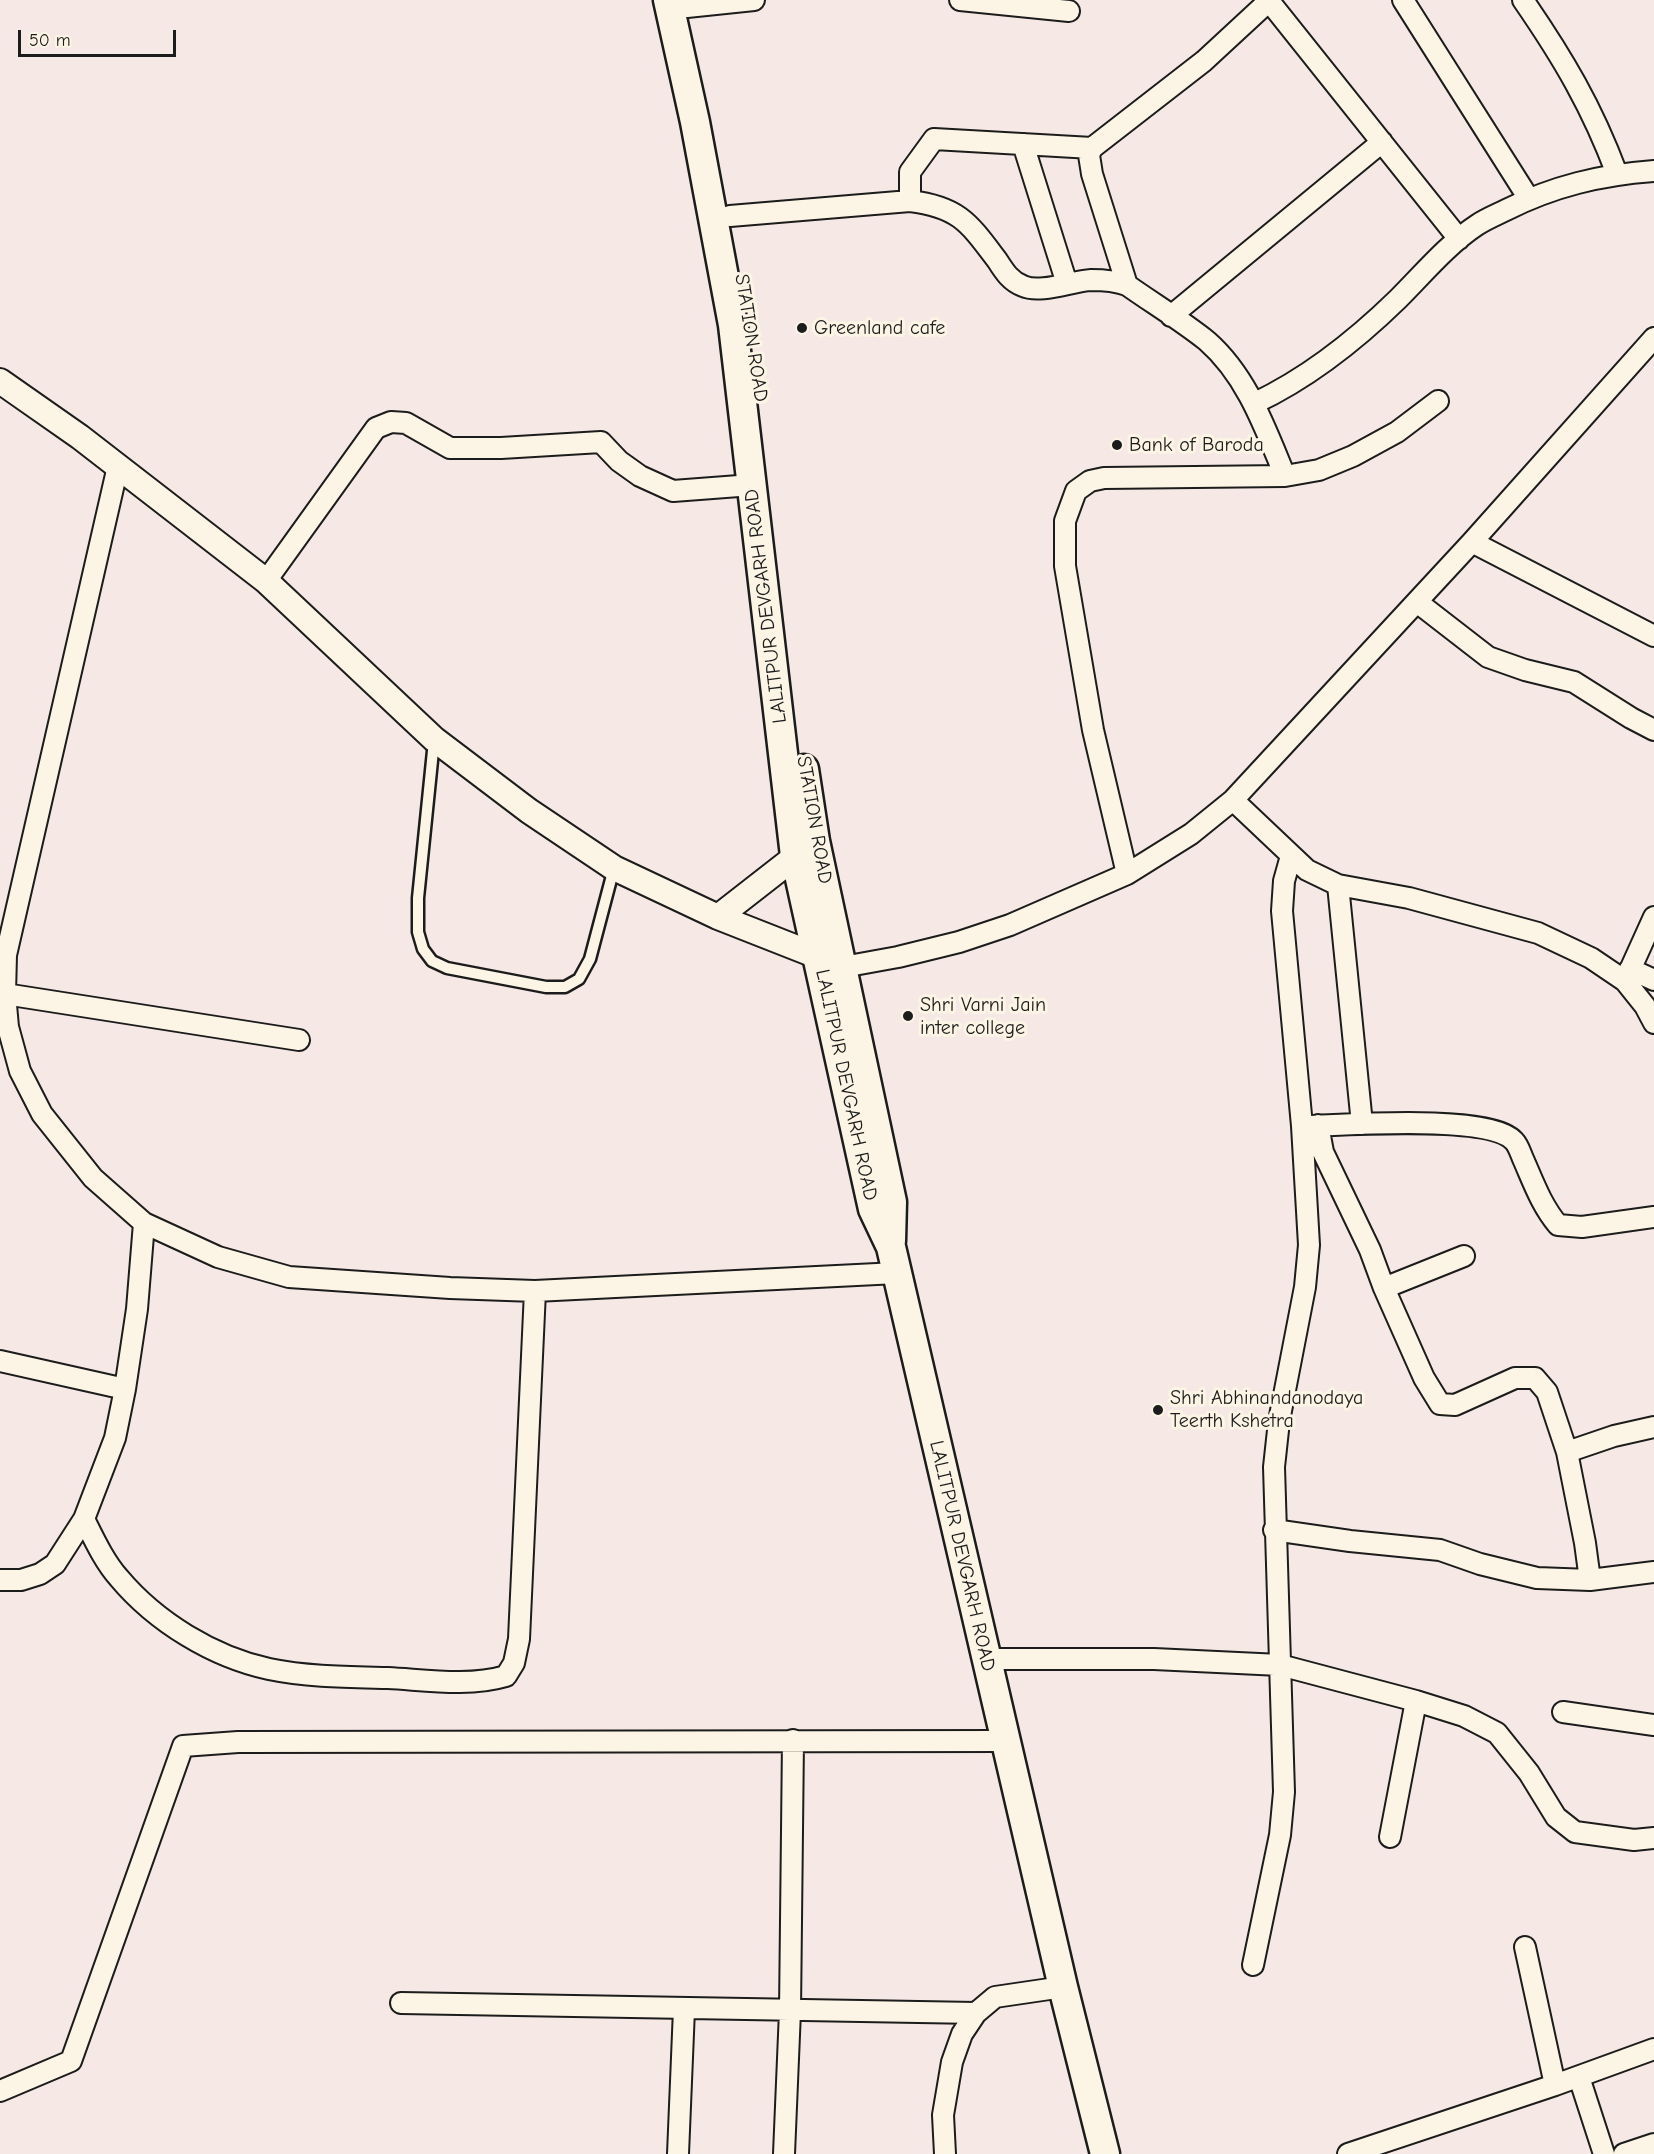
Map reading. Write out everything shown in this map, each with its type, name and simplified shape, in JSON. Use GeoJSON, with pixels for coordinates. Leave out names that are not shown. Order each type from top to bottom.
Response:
{"type":"FeatureCollection","features":[{"type":"Feature","properties":{"kind":"main road","name":"STATION ROAD"},"geometry":{"type":"LineString","coordinates":[[680,2],[730,216],[752,329],[806,784],[805,849],[843,967],[892,1202],[894,1260]]}},
{"type":"Feature","properties":{"kind":"main road","name":"LALITPUR DEVGARH ROAD"},"geometry":{"type":"LineString","coordinates":[[680,2],[695,122],[733,325],[752,485],[805,849],[817,956],[873,1209],[894,1260],[1063,1987],[1105,2154]]}},
{"type":"Feature","properties":{"kind":"street"},"geometry":{"type":"LineString","coordinates":[[680,2],[754,0]]}},
{"type":"Feature","properties":{"kind":"street"},"geometry":{"type":"LineString","coordinates":[[960,0],[1069,11]]}},
{"type":"Feature","properties":{"kind":"street"},"geometry":{"type":"LineString","coordinates":[[1403,0],[1529,199]]}},
{"type":"Feature","properties":{"kind":"street"},"geometry":{"type":"LineString","coordinates":[[1522,0],[1558,51],[1587,101],[1617,174]]}},
{"type":"Feature","properties":{"kind":"street"},"geometry":{"type":"LineString","coordinates":[[1128,285],[1092,174],[1089,155],[1092,148],[1204,61],[1270,1],[1459,239]]}},
{"type":"Feature","properties":{"kind":"street"},"geometry":{"type":"LineString","coordinates":[[910,201],[910,172],[934,139],[1092,148]]}},
{"type":"Feature","properties":{"kind":"street"},"geometry":{"type":"LineString","coordinates":[[1170,316],[1382,142]]}},
{"type":"Feature","properties":{"kind":"street"},"geometry":{"type":"LineString","coordinates":[[1023,144],[1067,284]]}},
{"type":"Feature","properties":{"kind":"street"},"geometry":{"type":"LineString","coordinates":[[1255,403],[1279,392],[1323,363],[1386,310],[1459,239],[1478,224],[1529,199],[1558,188],[1617,174],[1654,171]]}},
{"type":"Feature","properties":{"kind":"street"},"geometry":{"type":"LineString","coordinates":[[730,216],[910,201],[932,204],[953,212],[971,226],[1009,278],[1024,287],[1044,288],[1090,280],[1116,281],[1128,285],[1207,342],[1228,364],[1255,403],[1285,476]]}},
{"type":"Feature","properties":{"kind":"street"},"geometry":{"type":"LineString","coordinates":[[0,381],[80,437],[266,581],[434,739],[529,811],[614,868],[718,917],[843,967],[898,957],[959,942],[1010,925],[1127,874],[1191,834],[1233,800],[1472,542],[1654,338]]}},
{"type":"Feature","properties":{"kind":"street"},"geometry":{"type":"LineString","coordinates":[[1127,874],[1093,730],[1065,566],[1065,521],[1076,491],[1090,481],[1104,478],[1285,476],[1319,470],[1353,456],[1397,432],[1437,401]]}},
{"type":"Feature","properties":{"kind":"street"},"geometry":{"type":"LineString","coordinates":[[266,581],[376,428],[391,422],[406,423],[450,448],[501,448],[601,442],[640,476],[673,491],[752,485]]}},
{"type":"Feature","properties":{"kind":"street"},"geometry":{"type":"LineString","coordinates":[[118,466],[3,954],[8,1027],[20,1071],[42,1114],[93,1178],[144,1223],[218,1257],[289,1277],[535,1291],[894,1260]]}},
{"type":"Feature","properties":{"kind":"street"},"geometry":{"type":"LineString","coordinates":[[1472,542],[1654,636]]}},
{"type":"Feature","properties":{"kind":"street"},"geometry":{"type":"LineString","coordinates":[[1417,602],[1488,657],[1525,670],[1574,682],[1654,730]]}},
{"type":"Feature","properties":{"kind":"street"},"geometry":{"type":"LineString","coordinates":[[1233,800],[1307,870],[1338,885],[1409,898],[1538,933],[1628,975],[1654,980]]}},
{"type":"Feature","properties":{"kind":"street"},"geometry":{"type":"LineString","coordinates":[[718,917],[805,849]]}},
{"type":"Feature","properties":{"kind":"street"},"geometry":{"type":"LineString","coordinates":[[1253,1965],[1280,1835],[1284,1792],[1281,1665],[1274,1530],[1274,1467],[1279,1421],[1305,1287],[1309,1245],[1310,1126],[1282,911],[1284,881],[1291,856]]}},
{"type":"Feature","properties":{"kind":"street"},"geometry":{"type":"LineString","coordinates":[[1338,885],[1362,1124]]}},
{"type":"Feature","properties":{"kind":"street"},"geometry":{"type":"LineString","coordinates":[[1628,975],[1654,917]]}},
{"type":"Feature","properties":{"kind":"street"},"geometry":{"type":"LineString","coordinates":[[1628,975],[1654,1023]]}},
{"type":"Feature","properties":{"kind":"street"},"geometry":{"type":"LineString","coordinates":[[5,994],[299,1040]]}},
{"type":"Feature","properties":{"kind":"street"},"geometry":{"type":"LineString","coordinates":[[1310,1126],[1415,1122],[1486,1128],[1503,1133],[1515,1141],[1546,1211],[1558,1225],[1582,1227],[1654,1217]]}},
{"type":"Feature","properties":{"kind":"street"},"geometry":{"type":"LineString","coordinates":[[1310,1126],[1370,1250],[1384,1288],[1424,1378],[1440,1404],[1455,1405],[1515,1378],[1535,1378],[1547,1392],[1567,1452],[1590,1580]]}},
{"type":"Feature","properties":{"kind":"street"},"geometry":{"type":"LineString","coordinates":[[0,1580],[21,1580],[40,1574],[56,1564],[84,1519],[115,1438],[125,1389],[137,1309],[144,1223]]}},
{"type":"Feature","properties":{"kind":"street"},"geometry":{"type":"LineString","coordinates":[[1384,1288],[1464,1256]]}},
{"type":"Feature","properties":{"kind":"street"},"geometry":{"type":"LineString","coordinates":[[84,1519],[100,1551],[118,1578],[148,1607],[185,1635],[226,1656],[268,1669],[303,1674],[456,1682],[490,1681],[506,1676],[514,1663],[519,1640],[535,1291]]}},
{"type":"Feature","properties":{"kind":"street"},"geometry":{"type":"LineString","coordinates":[[0,1361],[125,1389]]}},
{"type":"Feature","properties":{"kind":"street"},"geometry":{"type":"LineString","coordinates":[[1567,1452],[1614,1436],[1654,1427]]}},
{"type":"Feature","properties":{"kind":"street"},"geometry":{"type":"LineString","coordinates":[[1274,1530],[1350,1541],[1440,1550],[1480,1564],[1537,1578],[1590,1580],[1654,1572]]}},
{"type":"Feature","properties":{"kind":"street"},"geometry":{"type":"LineString","coordinates":[[986,1659],[1154,1659],[1281,1665],[1416,1701],[1464,1716],[1497,1733],[1529,1773],[1556,1816],[1575,1832],[1634,1840],[1654,1838]]}},
{"type":"Feature","properties":{"kind":"street"},"geometry":{"type":"LineString","coordinates":[[1390,1837],[1416,1701]]}},
{"type":"Feature","properties":{"kind":"street"},"geometry":{"type":"LineString","coordinates":[[1563,1712],[1654,1725]]}},
{"type":"Feature","properties":{"kind":"street"},"geometry":{"type":"LineString","coordinates":[[784,2154],[790,2011],[793,1740]]}},
{"type":"Feature","properties":{"kind":"street"},"geometry":{"type":"LineString","coordinates":[[0,2091],[71,2061],[183,1746],[238,1742],[1006,1741]]}},
{"type":"Feature","properties":{"kind":"street"},"geometry":{"type":"LineString","coordinates":[[1525,1947],[1555,2085]]}},
{"type":"Feature","properties":{"kind":"street"},"geometry":{"type":"LineString","coordinates":[[945,2154],[943,2115],[952,2062],[962,2034],[976,2013],[995,1997],[1063,1987]]}},
{"type":"Feature","properties":{"kind":"street"},"geometry":{"type":"LineString","coordinates":[[401,2003],[976,2013]]}},
{"type":"Feature","properties":{"kind":"street"},"geometry":{"type":"LineString","coordinates":[[678,2154],[684,2009]]}},
{"type":"Feature","properties":{"kind":"street"},"geometry":{"type":"LineString","coordinates":[[1348,2154],[1579,2077],[1654,2049]]}},
{"type":"Feature","properties":{"kind":"street"},"geometry":{"type":"LineString","coordinates":[[1579,2077],[1604,2154]]}},
{"type":"Feature","properties":{"kind":"street"},"geometry":{"type":"LineString","coordinates":[[1624,2154],[1654,2144]]}},
{"type":"Feature","properties":{"kind":"lane"},"geometry":{"type":"LineString","coordinates":[[434,739],[418,898],[418,932],[423,950],[432,961],[447,968],[546,987],[564,987],[579,979],[590,959],[614,868]]}},
{"type":"Feature","properties":{"kind":"place","name":"Greenland cafe"},"geometry":{"type":"Point","coordinates":[802,328]}},
{"type":"Feature","properties":{"kind":"place","name":"Bank of Baroda"},"geometry":{"type":"Point","coordinates":[1117,445]}},
{"type":"Feature","properties":{"kind":"place","name":"Shri Varni Jain inter college"},"geometry":{"type":"Point","coordinates":[908,1016]}},
{"type":"Feature","properties":{"kind":"place","name":"Shri Abhinandanodaya Teerth Kshetra"},"geometry":{"type":"Point","coordinates":[1158,1410]}}]}
